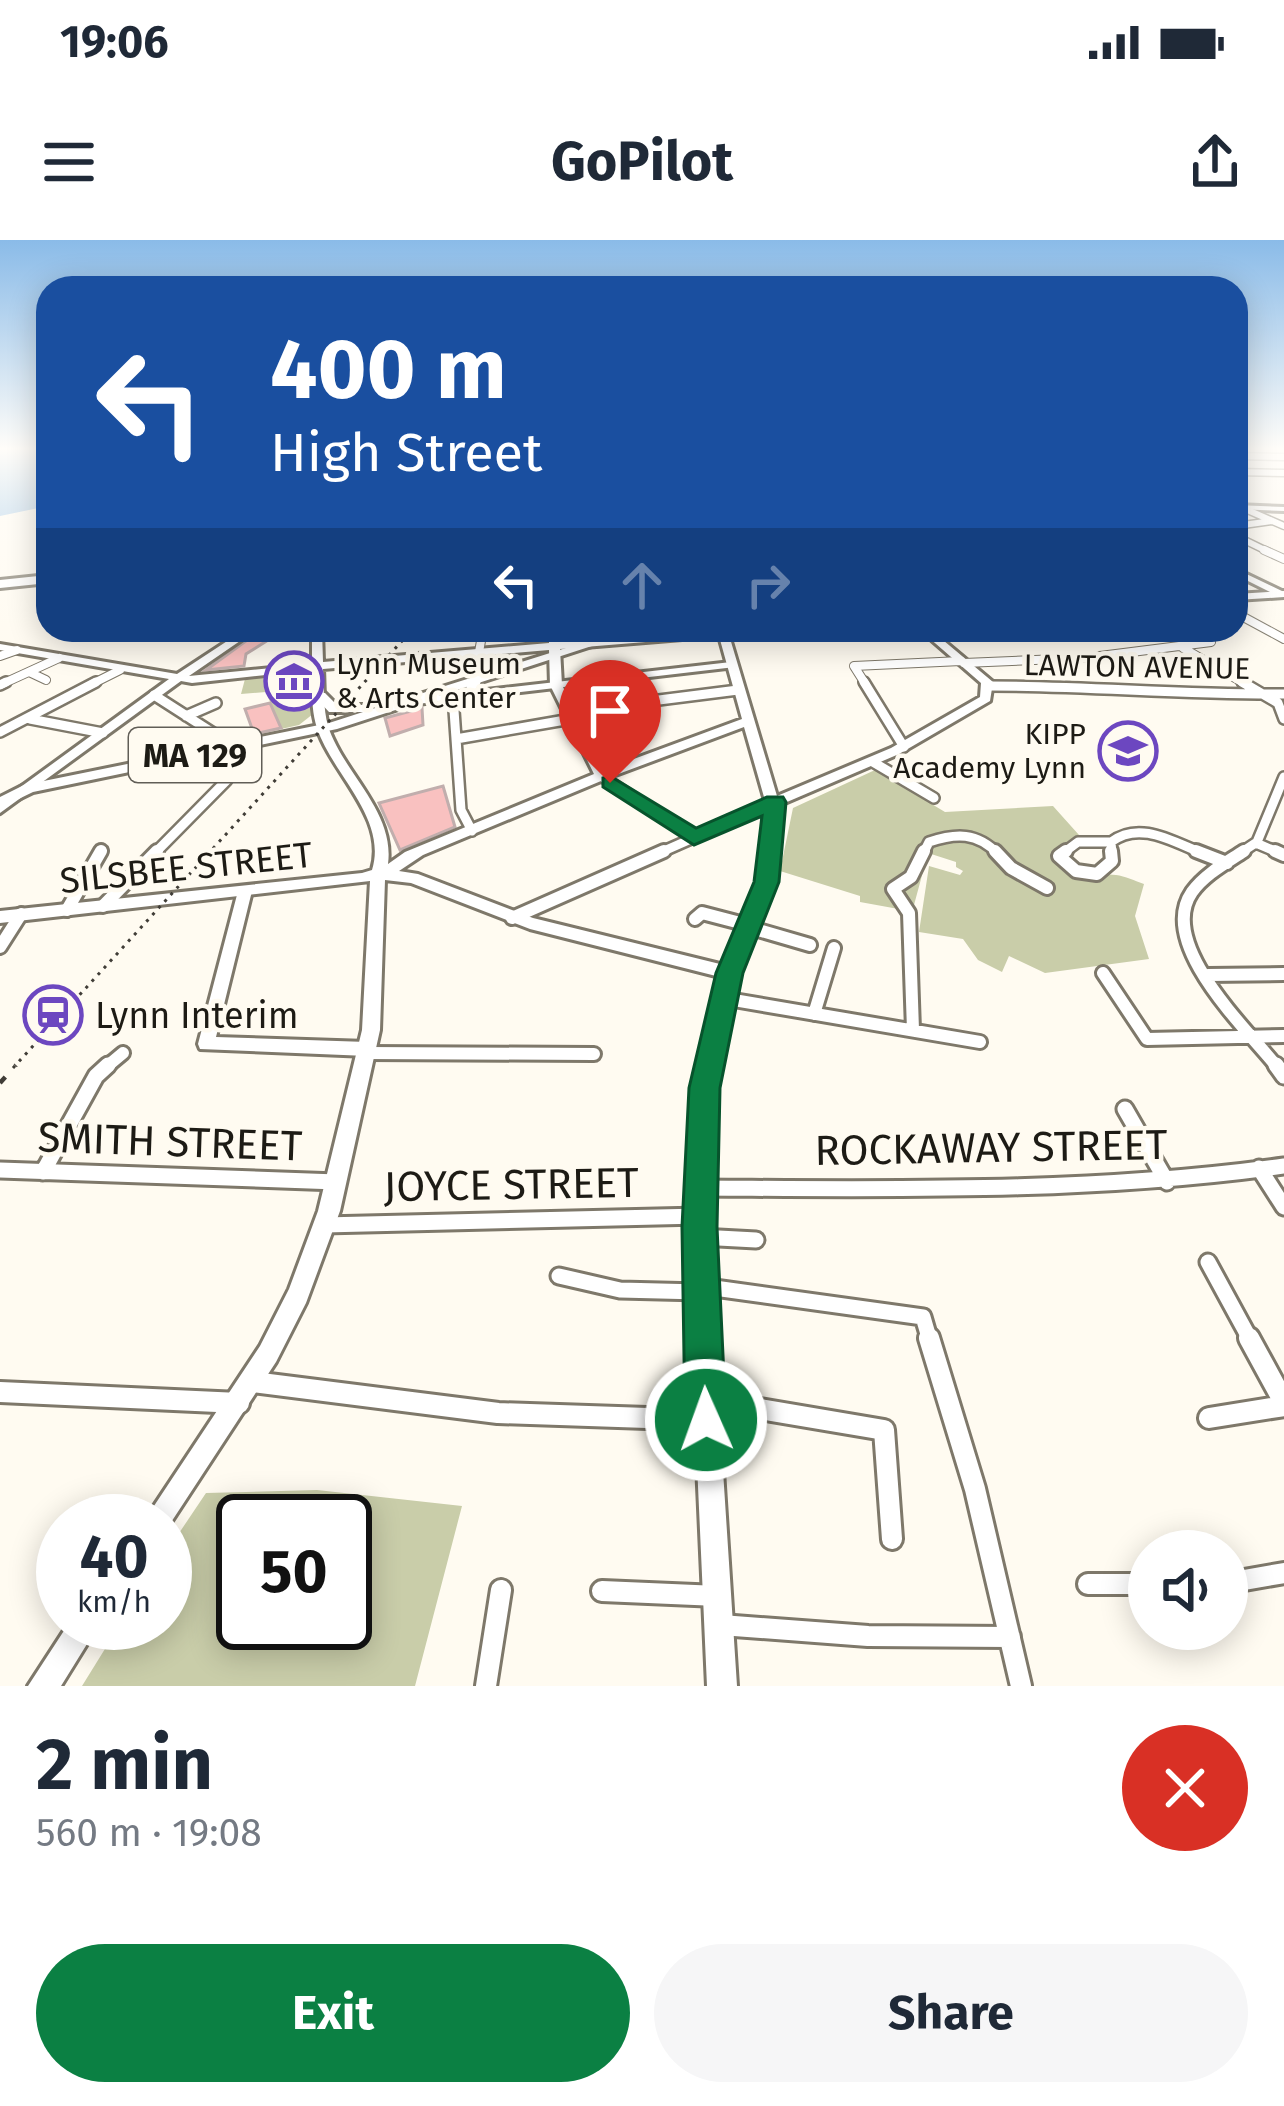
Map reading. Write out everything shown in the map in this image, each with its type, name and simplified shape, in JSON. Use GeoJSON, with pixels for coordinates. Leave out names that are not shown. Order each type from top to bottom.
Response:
{"type":"FeatureCollection","features":[{"type":"Feature","properties":{"kind":"highway"},"geometry":{"type":"LineString","coordinates":[[0,581],[36,577]]}},
{"type":"Feature","properties":{"kind":"main road"},"geometry":{"type":"LineString","coordinates":[[1248,596],[1283,595]]}},
{"type":"Feature","properties":{"kind":"main road"},"geometry":{"type":"LineString","coordinates":[[0,809],[233,642]]}},
{"type":"Feature","properties":{"kind":"main road"},"geometry":{"type":"LineString","coordinates":[[177,1494],[246,1393],[292,1310],[337,1182],[366,1051],[374,1002],[378,874],[372,862],[377,833],[330,727],[321,696],[318,642]]}},
{"type":"Feature","properties":{"kind":"main road"},"geometry":{"type":"LineString","coordinates":[[555,642],[556,685],[601,776]]}},
{"type":"Feature","properties":{"kind":"main road","name":"MA 129"},"geometry":{"type":"LineString","coordinates":[[177,679],[477,652],[555,651],[601,642]]}},
{"type":"Feature","properties":{"kind":"main road"},"geometry":{"type":"LineString","coordinates":[[722,1686],[700,1289],[704,1088],[729,973],[767,882],[775,802],[726,642]]}},
{"type":"Feature","properties":{"kind":"main road"},"geometry":{"type":"LineString","coordinates":[[775,802],[873,762],[982,702],[989,686],[939,642]]}},
{"type":"Feature","properties":{"kind":"main road"},"geometry":{"type":"LineString","coordinates":[[0,651],[17,650],[177,679]]}},
{"type":"Feature","properties":{"kind":"main road","name":"MA 129"},"geometry":{"type":"LineString","coordinates":[[0,809],[68,783],[330,727],[477,688],[555,651]]}},
{"type":"Feature","properties":{"kind":"main road"},"geometry":{"type":"LineString","coordinates":[[120,670],[159,691]]}},
{"type":"Feature","properties":{"kind":"main road"},"geometry":{"type":"LineString","coordinates":[[321,696],[337,710],[411,702]]}},
{"type":"Feature","properties":{"kind":"main road"},"geometry":{"type":"LineString","coordinates":[[378,874],[601,776],[749,721]]}},
{"type":"Feature","properties":{"kind":"main road"},"geometry":{"type":"LineString","coordinates":[[29,788],[68,783]]}},
{"type":"Feature","properties":{"kind":"main road"},"geometry":{"type":"LineString","coordinates":[[378,874],[410,877],[512,918],[729,973]]}},
{"type":"Feature","properties":{"kind":"main road","name":"SILSBEE STREET"},"geometry":{"type":"LineString","coordinates":[[0,917],[378,874]]}},
{"type":"Feature","properties":{"kind":"main road"},"geometry":{"type":"LineString","coordinates":[[43,1686],[68,1650]]}},
{"type":"Feature","properties":{"kind":"street"},"geometry":{"type":"LineString","coordinates":[[1258,514],[1284,526]]}},
{"type":"Feature","properties":{"kind":"street"},"geometry":{"type":"LineString","coordinates":[[1248,524],[1273,521]]}},
{"type":"Feature","properties":{"kind":"street"},"geometry":{"type":"LineString","coordinates":[[1248,542],[1284,559]]}},
{"type":"Feature","properties":{"kind":"street"},"geometry":{"type":"LineString","coordinates":[[1248,578],[1283,595]]}},
{"type":"Feature","properties":{"kind":"street"},"geometry":{"type":"LineString","coordinates":[[1248,620],[1284,639]]}},
{"type":"Feature","properties":{"kind":"street"},"geometry":{"type":"LineString","coordinates":[[477,688],[480,642]]}},
{"type":"Feature","properties":{"kind":"street"},"geometry":{"type":"LineString","coordinates":[[904,747],[854,666],[1182,648],[1211,642]]}},
{"type":"Feature","properties":{"kind":"street"},"geometry":{"type":"LineString","coordinates":[[1182,648],[1278,703],[1284,718]]}},
{"type":"Feature","properties":{"kind":"street"},"geometry":{"type":"LineString","coordinates":[[0,685],[59,658]]}},
{"type":"Feature","properties":{"kind":"street"},"geometry":{"type":"LineString","coordinates":[[411,702],[477,688],[556,685],[731,665]]}},
{"type":"Feature","properties":{"kind":"street"},"geometry":{"type":"LineString","coordinates":[[0,732],[120,670]]}},
{"type":"Feature","properties":{"kind":"street"},"geometry":{"type":"LineString","coordinates":[[29,672],[46,680]]}},
{"type":"Feature","properties":{"kind":"street","name":"LAWTON AVENUE"},"geometry":{"type":"LineString","coordinates":[[989,686],[1065,686],[1162,695],[1284,694]]}},
{"type":"Feature","properties":{"kind":"street"},"geometry":{"type":"LineString","coordinates":[[652,701],[738,690]]}},
{"type":"Feature","properties":{"kind":"street"},"geometry":{"type":"LineString","coordinates":[[104,906],[227,780],[239,758],[235,747],[159,691]]}},
{"type":"Feature","properties":{"kind":"street"},"geometry":{"type":"LineString","coordinates":[[453,696],[461,810],[472,831]]}},
{"type":"Feature","properties":{"kind":"street"},"geometry":{"type":"LineString","coordinates":[[187,716],[216,703]]}},
{"type":"Feature","properties":{"kind":"street"},"geometry":{"type":"LineString","coordinates":[[28,719],[103,733]]}},
{"type":"Feature","properties":{"kind":"street"},"geometry":{"type":"LineString","coordinates":[[456,739],[571,719]]}},
{"type":"Feature","properties":{"kind":"street"},"geometry":{"type":"LineString","coordinates":[[873,762],[934,798]]}},
{"type":"Feature","properties":{"kind":"street"},"geometry":{"type":"LineString","coordinates":[[601,776],[694,837]]}},
{"type":"Feature","properties":{"kind":"street"},"geometry":{"type":"LineString","coordinates":[[1283,783],[1256,843],[1204,878],[1189,896],[1183,934],[1193,960],[1284,1076]]}},
{"type":"Feature","properties":{"kind":"street"},"geometry":{"type":"LineString","coordinates":[[512,918],[775,802]]}},
{"type":"Feature","properties":{"kind":"street"},"geometry":{"type":"LineString","coordinates":[[1111,842],[1112,861],[1096,874],[1076,872],[1059,856],[1078,842],[1111,842],[1123,833],[1144,831],[1228,863]]}},
{"type":"Feature","properties":{"kind":"street"},"geometry":{"type":"LineString","coordinates":[[913,1030],[909,913],[893,889],[910,877],[929,842],[956,833],[986,841],[1011,868],[1047,889]]}},
{"type":"Feature","properties":{"kind":"street"},"geometry":{"type":"LineString","coordinates":[[1256,843],[1284,855]]}},
{"type":"Feature","properties":{"kind":"street"},"geometry":{"type":"LineString","coordinates":[[67,910],[100,851]]}},
{"type":"Feature","properties":{"kind":"street"},"geometry":{"type":"LineString","coordinates":[[245,891],[206,1044],[594,1054]]}},
{"type":"Feature","properties":{"kind":"street"},"geometry":{"type":"LineString","coordinates":[[695,919],[702,913],[810,945]]}},
{"type":"Feature","properties":{"kind":"street"},"geometry":{"type":"LineString","coordinates":[[0,947],[21,914]]}},
{"type":"Feature","properties":{"kind":"street"},"geometry":{"type":"LineString","coordinates":[[814,1014],[835,948]]}},
{"type":"Feature","properties":{"kind":"street"},"geometry":{"type":"LineString","coordinates":[[1103,973],[1148,1039],[1284,1036]]}},
{"type":"Feature","properties":{"kind":"street"},"geometry":{"type":"LineString","coordinates":[[1208,975],[1284,974]]}},
{"type":"Feature","properties":{"kind":"street"},"geometry":{"type":"LineString","coordinates":[[722,998],[980,1042]]}},
{"type":"Feature","properties":{"kind":"street"},"geometry":{"type":"LineString","coordinates":[[43,1172],[96,1076],[123,1053]]}},
{"type":"Feature","properties":{"kind":"street"},"geometry":{"type":"LineString","coordinates":[[1125,1109],[1167,1182]]}},
{"type":"Feature","properties":{"kind":"street","name":"ROCKAWAY STREET"},"geometry":{"type":"LineString","coordinates":[[700,1188],[1003,1189],[1167,1182],[1284,1166]]}},
{"type":"Feature","properties":{"kind":"street"},"geometry":{"type":"LineString","coordinates":[[1258,1168],[1284,1208]]}},
{"type":"Feature","properties":{"kind":"street","name":"SMITH STREET"},"geometry":{"type":"LineString","coordinates":[[0,1170],[337,1182]]}},
{"type":"Feature","properties":{"kind":"street","name":"JOYCE STREET"},"geometry":{"type":"LineString","coordinates":[[324,1225],[700,1227],[757,1240]]}},
{"type":"Feature","properties":{"kind":"street"},"geometry":{"type":"LineString","coordinates":[[1208,1262],[1284,1404],[1210,1418]]}},
{"type":"Feature","properties":{"kind":"street"},"geometry":{"type":"LineString","coordinates":[[559,1276],[620,1290],[700,1289],[923,1317],[975,1490],[1021,1686]]}},
{"type":"Feature","properties":{"kind":"street"},"geometry":{"type":"LineString","coordinates":[[0,1392],[246,1393],[478,1412],[705,1410],[884,1430],[892,1539]]}},
{"type":"Feature","properties":{"kind":"street"},"geometry":{"type":"LineString","coordinates":[[1248,1579],[1284,1573]]}},
{"type":"Feature","properties":{"kind":"street"},"geometry":{"type":"LineString","coordinates":[[1088,1584],[1128,1584]]}},
{"type":"Feature","properties":{"kind":"street"},"geometry":{"type":"LineString","coordinates":[[486,1686],[501,1590]]}},
{"type":"Feature","properties":{"kind":"street"},"geometry":{"type":"LineString","coordinates":[[602,1591],[719,1596]]}},
{"type":"Feature","properties":{"kind":"street"},"geometry":{"type":"LineString","coordinates":[[721,1625],[868,1636],[1010,1637]]}},
{"type":"Feature","properties":{"kind":"green space"},"geometry":{"type":"Polygon","coordinates":[[[309,672],[313,714],[299,725],[281,729],[266,692],[241,694],[245,679],[309,672]]]}},
{"type":"Feature","properties":{"kind":"green space"},"geometry":{"type":"Polygon","coordinates":[[[875,770],[945,812],[1053,806],[1079,835],[1052,851],[1063,871],[1079,876],[1116,875],[1144,884],[1135,916],[1149,959],[1045,973],[1009,956],[1002,972],[978,960],[963,939],[919,932],[929,866],[960,875],[963,871],[956,862],[928,853],[914,905],[904,910],[860,902],[860,896],[780,871],[793,808],[875,770]]]}},
{"type":"Feature","properties":{"kind":"green space"},"geometry":{"type":"Polygon","coordinates":[[[317,1490],[353,1494],[216,1494],[216,1650],[372,1650],[372,1496],[462,1506],[415,1686],[82,1686],[104,1650],[192,1650],[192,1514],[206,1493],[317,1490]]]}},
{"type":"Feature","properties":{"kind":"building"},"geometry":{"type":"Polygon","coordinates":[[[244,642],[265,642],[246,654],[244,666],[206,670],[244,642]]]}},
{"type":"Feature","properties":{"kind":"building"},"geometry":{"type":"Polygon","coordinates":[[[629,684],[643,708],[635,711],[639,718],[597,725],[591,717],[583,718],[571,692],[629,684]]]}},
{"type":"Feature","properties":{"kind":"building"},"geometry":{"type":"Polygon","coordinates":[[[270,703],[281,728],[254,734],[245,709],[270,703]]]}},
{"type":"Feature","properties":{"kind":"building"},"geometry":{"type":"Polygon","coordinates":[[[422,708],[423,725],[390,736],[385,718],[422,708]]]}},
{"type":"Feature","properties":{"kind":"building"},"geometry":{"type":"Polygon","coordinates":[[[443,786],[455,827],[400,850],[379,803],[443,786]]]}},
{"type":"Feature","properties":{"kind":"railway"},"geometry":{"type":"LineString","coordinates":[[13,1068],[401,642]]}},
{"type":"Feature","properties":{"kind":"railway"},"geometry":{"type":"LineString","coordinates":[[0,1083],[16,1065]]}},
{"type":"Feature","properties":{"kind":"place","name":"Lynn Museum & Arts Center"},"geometry":{"type":"Point","coordinates":[294,681]}},
{"type":"Feature","properties":{"kind":"place","name":"KIPP Academy Lynn"},"geometry":{"type":"Point","coordinates":[1128,751]}},
{"type":"Feature","properties":{"kind":"place","name":"Lynn Interim"},"geometry":{"type":"Point","coordinates":[53,1015]}},
{"type":"Feature","properties":{"kind":"route"},"geometry":{"type":"LineString","coordinates":[[610,783],[694,837],[775,802],[767,882],[729,973],[704,1088],[700,1286],[706,1420]]}}]}
